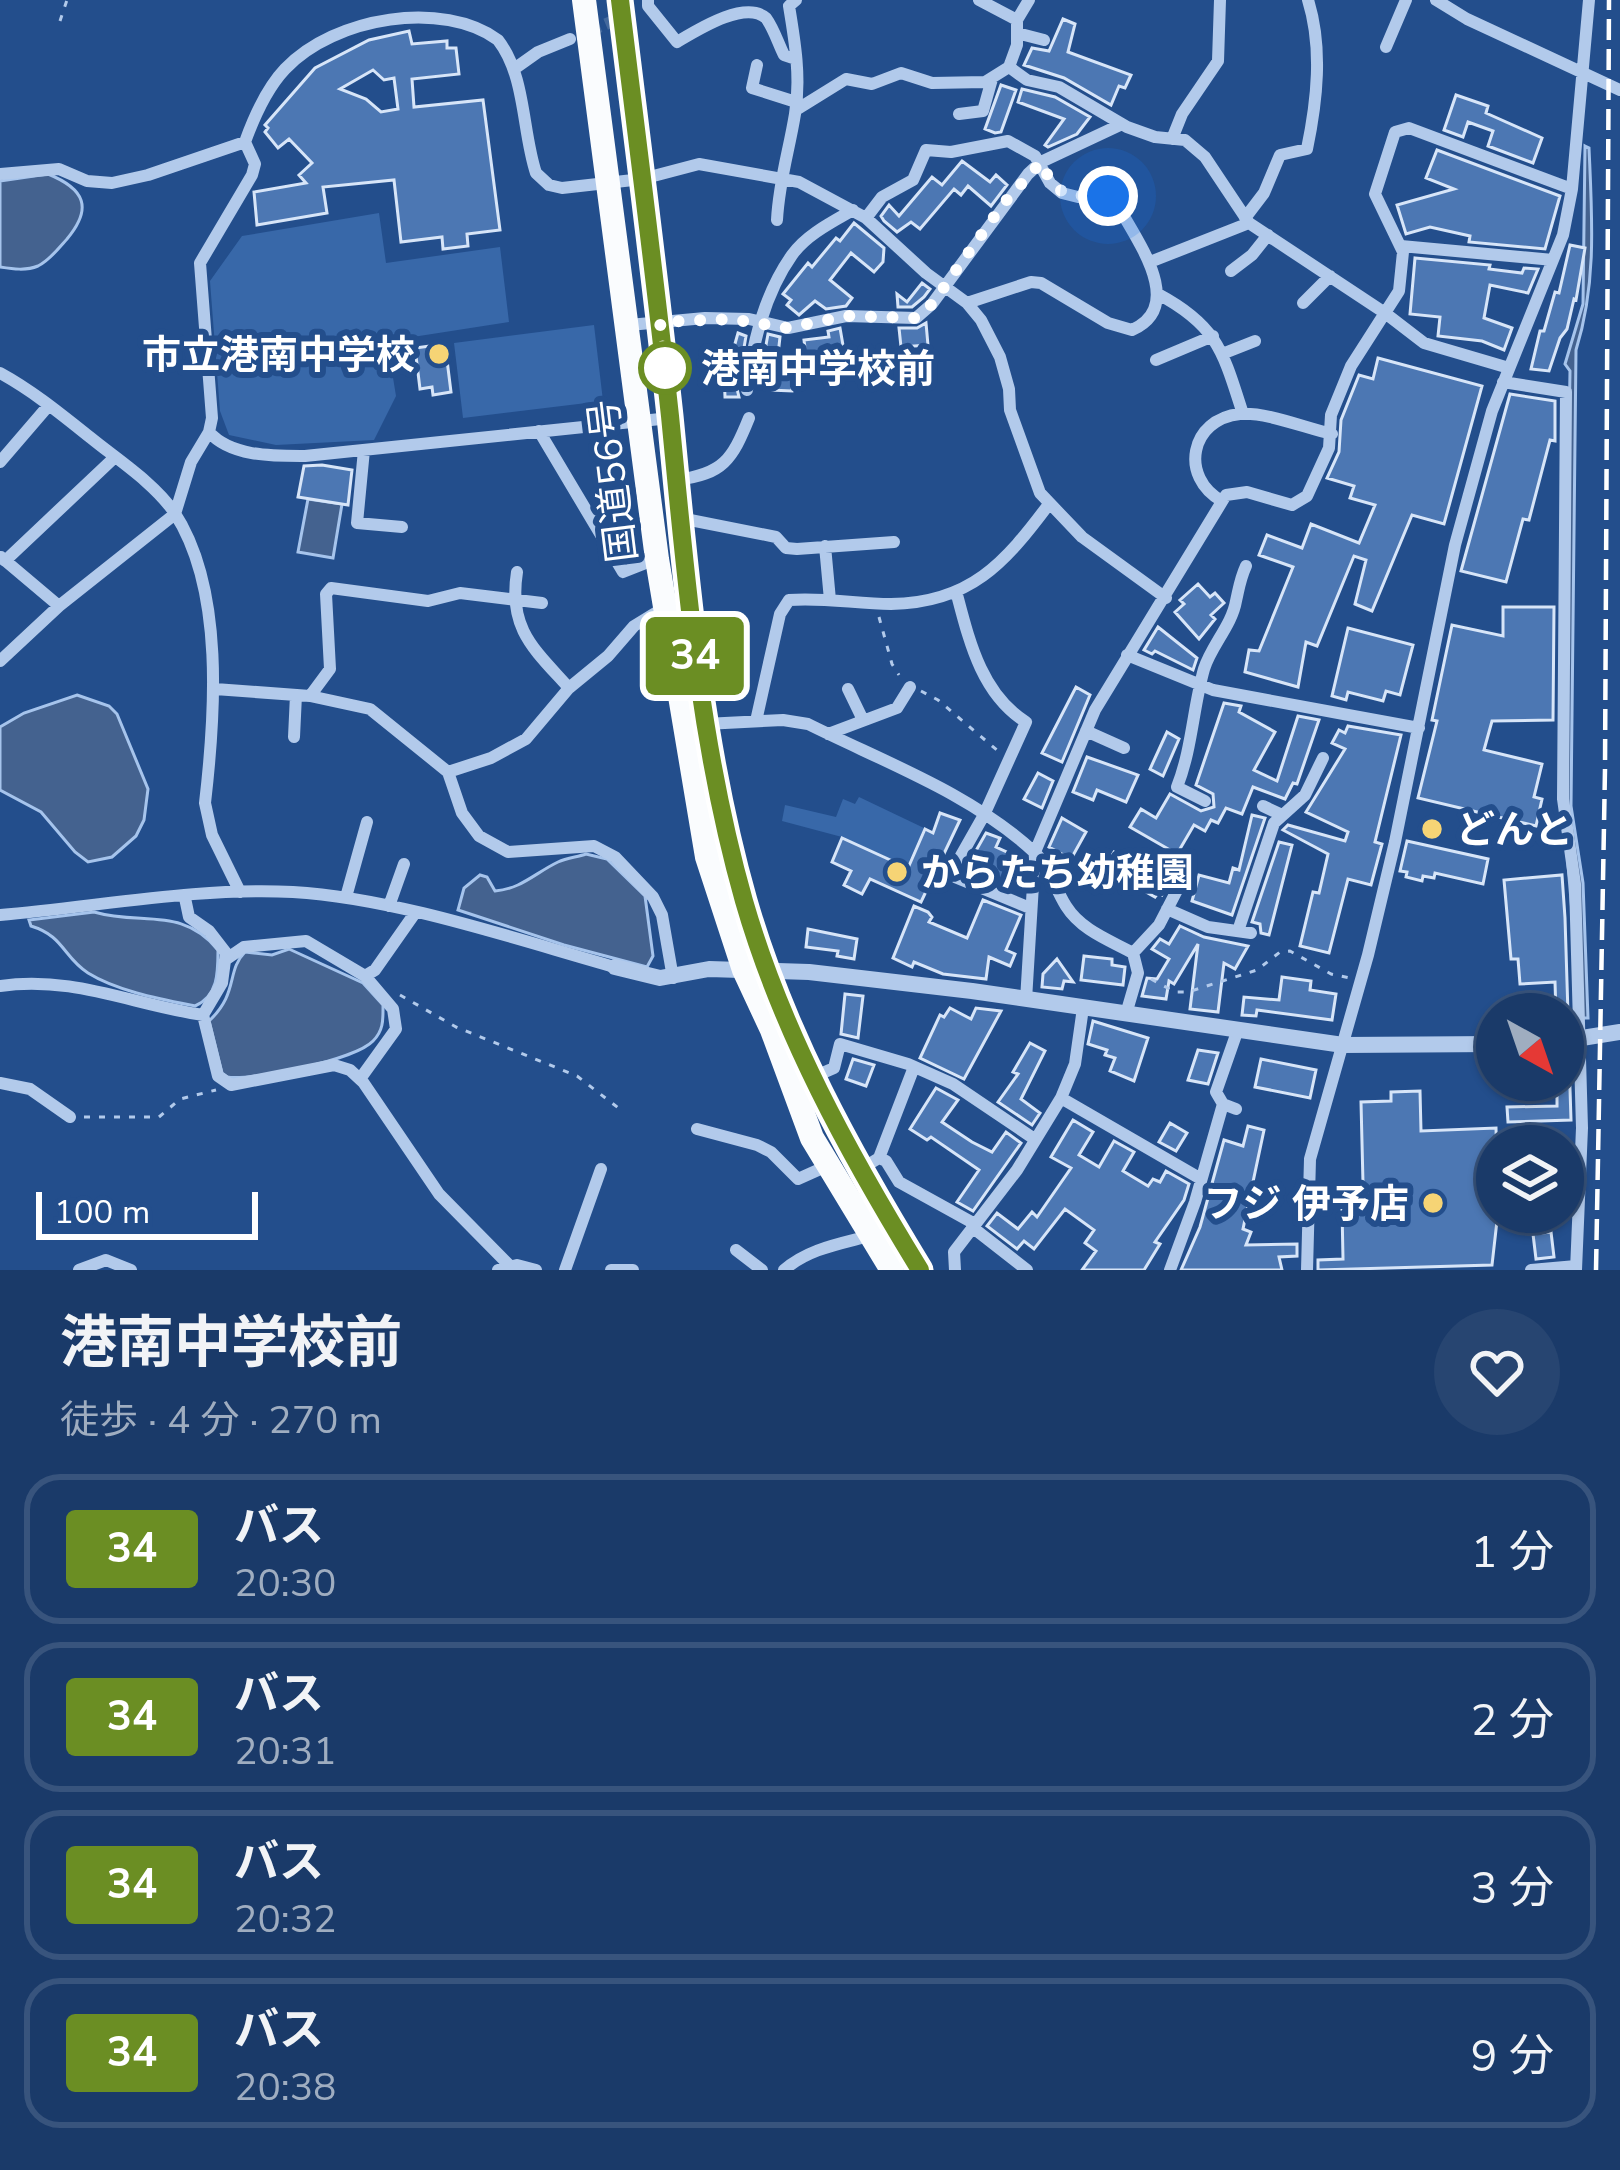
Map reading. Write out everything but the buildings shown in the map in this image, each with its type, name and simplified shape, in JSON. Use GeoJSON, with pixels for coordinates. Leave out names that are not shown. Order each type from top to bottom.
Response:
{"type":"FeatureCollection","features":[{"type":"Feature","properties":{"kind":"highway","name":"国道56号"},"geometry":{"type":"LineString","coordinates":[[584,0],[664,607],[732,855],[772,1030],[796,1100],[827,1166],[892,1270]]}},
{"type":"Feature","properties":{"kind":"highway","name":"国道56号"},"geometry":{"type":"LineString","coordinates":[[638,4],[642,179],[676,480],[694,725]]}},
{"type":"Feature","properties":{"kind":"highway","name":"国道56号"},"geometry":{"type":"LineString","coordinates":[[757,970],[811,1078],[869,1164],[920,1270]]}},
{"type":"Feature","properties":{"kind":"street"},"geometry":{"type":"LineString","coordinates":[[777,220],[778,178],[796,106],[790,7],[796,0]]}},
{"type":"Feature","properties":{"kind":"street"},"geometry":{"type":"LineString","coordinates":[[979,0],[1044,40]]}},
{"type":"Feature","properties":{"kind":"street"},"geometry":{"type":"LineString","coordinates":[[796,106],[846,79],[872,84],[902,73],[932,83],[992,79],[1009,67],[1017,26],[1029,0]]}},
{"type":"Feature","properties":{"kind":"street"},"geometry":{"type":"LineString","coordinates":[[1172,139],[1182,114],[1218,61],[1220,0]]}},
{"type":"Feature","properties":{"kind":"street"},"geometry":{"type":"LineString","coordinates":[[1150,262],[1247,220],[1280,155],[1306,149],[1317,73],[1308,0]]}},
{"type":"Feature","properties":{"kind":"street"},"geometry":{"type":"LineString","coordinates":[[1386,47],[1406,0]]}},
{"type":"Feature","properties":{"kind":"street"},"geometry":{"type":"LineString","coordinates":[[1436,0],[1620,91]]}},
{"type":"Feature","properties":{"kind":"street"},"geometry":{"type":"LineString","coordinates":[[1306,1270],[1310,1159],[1361,980],[1455,545],[1506,375],[1563,236],[1572,189],[1589,0]]}},
{"type":"Feature","properties":{"kind":"street"},"geometry":{"type":"LineString","coordinates":[[0,174],[59,169],[87,182],[112,183],[148,176],[245,142],[272,88],[297,58],[381,9],[417,2]]}},
{"type":"Feature","properties":{"kind":"street"},"geometry":{"type":"LineString","coordinates":[[433,3],[455,8],[493,32],[514,69],[536,173],[549,184],[562,188],[642,179],[699,164],[812,186],[866,218],[967,303],[1000,357],[1010,410],[1033,481],[1049,505],[1082,537],[1166,598]]}},
{"type":"Feature","properties":{"kind":"street"},"geometry":{"type":"LineString","coordinates":[[638,4],[677,42],[737,8],[752,8],[769,22],[784,55],[796,59]]}},
{"type":"Feature","properties":{"kind":"street"},"geometry":{"type":"LineString","coordinates":[[514,69],[538,52],[570,39]]}},
{"type":"Feature","properties":{"kind":"street"},"geometry":{"type":"LineString","coordinates":[[757,65],[752,88],[796,106]]}},
{"type":"Feature","properties":{"kind":"street"},"geometry":{"type":"LineString","coordinates":[[1009,67],[1028,80],[1059,87],[1122,124],[1155,137],[1185,140],[1205,157],[1247,220],[1424,344],[1566,392],[1563,800],[1575,884],[1572,993]]}},
{"type":"Feature","properties":{"kind":"street"},"geometry":{"type":"LineString","coordinates":[[959,114],[983,110],[992,79]]}},
{"type":"Feature","properties":{"kind":"street"},"geometry":{"type":"LineString","coordinates":[[629,325],[705,318],[788,328],[846,316],[916,318],[932,304],[1004,203],[1041,162],[1122,124]]}},
{"type":"Feature","properties":{"kind":"street"},"geometry":{"type":"LineString","coordinates":[[1026,1000],[1035,852],[1086,731],[1222,501],[1234,492],[1292,505],[1307,496],[1332,434],[1337,394],[1400,291],[1401,246],[1375,194],[1391,140],[1401,128],[1572,189]]}},
{"type":"Feature","properties":{"kind":"street"},"geometry":{"type":"LineString","coordinates":[[866,218],[882,197],[913,180],[926,150],[951,152],[1008,141],[1041,162],[1050,183],[1062,193],[1108,196],[1116,202],[1150,262],[1158,294],[1149,319],[1132,330],[1108,323],[1041,283],[967,303]]}},
{"type":"Feature","properties":{"kind":"street"},"geometry":{"type":"LineString","coordinates":[[0,662],[59,607],[175,514],[191,462],[212,418],[200,262],[252,175],[255,164],[245,142]]}},
{"type":"Feature","properties":{"kind":"street"},"geometry":{"type":"LineString","coordinates":[[747,390],[773,290],[793,253],[853,210]]}},
{"type":"Feature","properties":{"kind":"street"},"geometry":{"type":"LineString","coordinates":[[1231,271],[1268,236]]}},
{"type":"Feature","properties":{"kind":"street"},"geometry":{"type":"LineString","coordinates":[[1401,246],[1553,260]]}},
{"type":"Feature","properties":{"kind":"street"},"geometry":{"type":"LineString","coordinates":[[1303,304],[1330,276]]}},
{"type":"Feature","properties":{"kind":"street"},"geometry":{"type":"LineString","coordinates":[[1158,294],[1196,316],[1213,336],[1243,414]]}},
{"type":"Feature","properties":{"kind":"street"},"geometry":{"type":"LineString","coordinates":[[1156,360],[1213,336]]}},
{"type":"Feature","properties":{"kind":"street"},"geometry":{"type":"LineString","coordinates":[[1222,355],[1255,341]]}},
{"type":"Feature","properties":{"kind":"street"},"geometry":{"type":"LineString","coordinates":[[0,374],[49,405],[175,514],[201,584],[215,689],[206,803],[212,835],[239,892]]}},
{"type":"Feature","properties":{"kind":"street"},"geometry":{"type":"LineString","coordinates":[[0,462],[49,405]]}},
{"type":"Feature","properties":{"kind":"street"},"geometry":{"type":"LineString","coordinates":[[1222,501],[1199,476],[1193,449],[1208,427],[1243,414],[1332,434]]}},
{"type":"Feature","properties":{"kind":"street"},"geometry":{"type":"LineString","coordinates":[[209,432],[220,445],[273,456],[670,418]]}},
{"type":"Feature","properties":{"kind":"street"},"geometry":{"type":"LineString","coordinates":[[676,480],[718,470],[748,418]]}},
{"type":"Feature","properties":{"kind":"street"},"geometry":{"type":"LineString","coordinates":[[539,431],[623,572],[657,559]]}},
{"type":"Feature","properties":{"kind":"street"},"geometry":{"type":"LineString","coordinates":[[364,450],[356,523],[402,527]]}},
{"type":"Feature","properties":{"kind":"street"},"geometry":{"type":"LineString","coordinates":[[59,607],[3,558],[115,458]]}},
{"type":"Feature","properties":{"kind":"street"},"geometry":{"type":"LineString","coordinates":[[756,721],[784,604],[798,599],[876,603],[936,598],[956,591],[993,572],[1049,505]]}},
{"type":"Feature","properties":{"kind":"street"},"geometry":{"type":"LineString","coordinates":[[679,518],[776,537],[786,548],[894,542]]}},
{"type":"Feature","properties":{"kind":"street"},"geometry":{"type":"LineString","coordinates":[[825,546],[830,601]]}},
{"type":"Feature","properties":{"kind":"street"},"geometry":{"type":"LineString","coordinates":[[1205,801],[1177,787],[1188,760],[1189,734],[1205,667],[1237,602],[1236,588],[1246,566]]}},
{"type":"Feature","properties":{"kind":"street"},"geometry":{"type":"LineString","coordinates":[[518,572],[514,600],[527,642],[569,688]]}},
{"type":"Feature","properties":{"kind":"street"},"geometry":{"type":"LineString","coordinates":[[294,737],[303,696],[330,669],[326,594],[331,588],[428,601],[460,592],[542,603]]}},
{"type":"Feature","properties":{"kind":"street"},"geometry":{"type":"LineString","coordinates":[[956,591],[985,678],[1010,712],[1026,722],[950,875],[1030,908]]}},
{"type":"Feature","properties":{"kind":"street"},"geometry":{"type":"LineString","coordinates":[[448,772],[491,758],[526,739],[569,688],[608,656],[634,626],[664,607]]}},
{"type":"Feature","properties":{"kind":"street"},"geometry":{"type":"LineString","coordinates":[[1127,655],[1202,686],[1419,728]]}},
{"type":"Feature","properties":{"kind":"street"},"geometry":{"type":"LineString","coordinates":[[828,734],[897,708],[910,687]]}},
{"type":"Feature","properties":{"kind":"street"},"geometry":{"type":"LineString","coordinates":[[215,689],[303,696],[370,709],[448,772],[462,813],[494,847],[508,852],[594,846],[615,856],[653,897],[662,915],[673,978]]}},
{"type":"Feature","properties":{"kind":"street"},"geometry":{"type":"LineString","coordinates":[[848,689],[863,720]]}},
{"type":"Feature","properties":{"kind":"street"},"geometry":{"type":"LineString","coordinates":[[694,725],[783,720],[808,724],[933,784],[983,814],[1035,852],[1053,876],[1066,906],[1086,928],[1133,952],[1138,973],[1126,1014]]}},
{"type":"Feature","properties":{"kind":"street"},"geometry":{"type":"LineString","coordinates":[[1086,731],[1124,748]]}},
{"type":"Feature","properties":{"kind":"street"},"geometry":{"type":"LineString","coordinates":[[1167,909],[1208,927],[1245,932],[1274,823],[1305,795],[1322,758]]}},
{"type":"Feature","properties":{"kind":"street"},"geometry":{"type":"LineString","coordinates":[[1262,806],[1282,815]]}},
{"type":"Feature","properties":{"kind":"street"},"geometry":{"type":"LineString","coordinates":[[346,897],[367,822]]}},
{"type":"Feature","properties":{"kind":"street"},"geometry":{"type":"LineString","coordinates":[[389,906],[404,864]]}},
{"type":"Feature","properties":{"kind":"street"},"geometry":{"type":"LineString","coordinates":[[1133,952],[1159,925],[1188,869]]}},
{"type":"Feature","properties":{"kind":"street"},"geometry":{"type":"LineString","coordinates":[[0,915],[239,892],[346,897],[660,979],[709,969],[809,972],[1343,1045],[1476,1044]]}},
{"type":"Feature","properties":{"kind":"street"},"geometry":{"type":"LineString","coordinates":[[185,898],[189,916],[226,953],[222,983],[203,1015],[214,1064],[224,1082],[238,1086],[334,1066],[350,1070],[439,1194],[503,1268],[536,1270]]}},
{"type":"Feature","properties":{"kind":"street"},"geometry":{"type":"LineString","coordinates":[[365,976],[375,970],[415,913]]}},
{"type":"Feature","properties":{"kind":"street"},"geometry":{"type":"LineString","coordinates":[[225,960],[244,947],[306,941],[365,976],[393,1009],[396,1029],[360,1078]]}},
{"type":"Feature","properties":{"kind":"street"},"geometry":{"type":"LineString","coordinates":[[0,986],[97,988],[155,1008],[203,1015]]}},
{"type":"Feature","properties":{"kind":"street"},"geometry":{"type":"LineString","coordinates":[[955,1270],[954,1252],[1017,1169],[1061,1098],[1075,1064],[1083,1008]]}},
{"type":"Feature","properties":{"kind":"street"},"geometry":{"type":"LineString","coordinates":[[1170,1270],[1230,1107],[1216,1092],[1237,1032]]}},
{"type":"Feature","properties":{"kind":"street"},"geometry":{"type":"LineString","coordinates":[[1584,1038],[1620,1032]]}},
{"type":"Feature","properties":{"kind":"street"},"geometry":{"type":"LineString","coordinates":[[811,1078],[834,1068],[840,1043],[953,1084],[1034,1138]]}},
{"type":"Feature","properties":{"kind":"street"},"geometry":{"type":"LineString","coordinates":[[869,1164],[914,1067]]}},
{"type":"Feature","properties":{"kind":"street"},"geometry":{"type":"LineString","coordinates":[[0,1084],[30,1089],[70,1117]]}},
{"type":"Feature","properties":{"kind":"street"},"geometry":{"type":"LineString","coordinates":[[1061,1098],[1201,1178]]}},
{"type":"Feature","properties":{"kind":"street"},"geometry":{"type":"LineString","coordinates":[[1531,1270],[1576,1268],[1582,1128],[1579,1101]]}},
{"type":"Feature","properties":{"kind":"street"},"geometry":{"type":"LineString","coordinates":[[697,1129],[771,1152],[798,1180],[827,1166]]}},
{"type":"Feature","properties":{"kind":"street"},"geometry":{"type":"LineString","coordinates":[[869,1164],[886,1161],[899,1182],[973,1226],[1028,1270]]}},
{"type":"Feature","properties":{"kind":"street"},"geometry":{"type":"LineString","coordinates":[[565,1270],[601,1169]]}},
{"type":"Feature","properties":{"kind":"street"},"geometry":{"type":"LineString","coordinates":[[784,1270],[797,1258],[871,1235]]}},
{"type":"Feature","properties":{"kind":"street"},"geometry":{"type":"LineString","coordinates":[[736,1250],[762,1270]]}},
{"type":"Feature","properties":{"kind":"street"},"geometry":{"type":"LineString","coordinates":[[79,1270],[106,1260],[131,1270]]}},
{"type":"Feature","properties":{"kind":"street"},"geometry":{"type":"LineString","coordinates":[[611,1270],[633,1270]]}},
{"type":"Feature","properties":{"kind":"path"},"geometry":{"type":"LineString","coordinates":[[60,20],[67,0]]}},
{"type":"Feature","properties":{"kind":"path"},"geometry":{"type":"LineString","coordinates":[[876,603],[892,664],[910,687],[938,700],[1009,760]]}},
{"type":"Feature","properties":{"kind":"path"},"geometry":{"type":"LineString","coordinates":[[1138,973],[1175,992],[1188,992],[1257,970],[1280,952],[1290,951],[1331,974],[1361,980]]}},
{"type":"Feature","properties":{"kind":"path"},"geometry":{"type":"LineString","coordinates":[[376,987],[384,985],[456,1028],[577,1076],[621,1110]]}},
{"type":"Feature","properties":{"kind":"path"},"geometry":{"type":"LineString","coordinates":[[70,1117],[159,1117],[180,1099],[216,1090],[224,1082]]}},
{"type":"Feature","properties":{"kind":"shaded area"},"geometry":{"type":"Polygon","coordinates":[[[1585,146],[1589,148],[1592,250],[1576,350],[1571,806],[1583,883],[1588,1018],[1584,1018],[1584,993],[1579,993],[1563,806],[1570,371],[1565,364],[1583,304],[1585,146]]]}},
{"type":"Feature","properties":{"kind":"shaded area"},"geometry":{"type":"Polygon","coordinates":[[[48,174],[70,186],[81,200],[75,228],[38,266],[0,267],[0,181],[48,174]]]}},
{"type":"Feature","properties":{"kind":"shaded area"},"geometry":{"type":"Polygon","coordinates":[[[379,213],[386,263],[500,247],[509,322],[387,341],[396,396],[374,440],[276,445],[229,435],[220,411],[210,281],[242,236],[379,213]]]}},
{"type":"Feature","properties":{"kind":"shaded area"},"geometry":{"type":"Polygon","coordinates":[[[594,325],[603,401],[463,418],[454,343],[594,325]]]}},
{"type":"Feature","properties":{"kind":"shaded area"},"geometry":{"type":"Polygon","coordinates":[[[308,499],[342,504],[333,558],[298,552],[308,499]]]}},
{"type":"Feature","properties":{"kind":"shaded area"},"geometry":{"type":"Polygon","coordinates":[[[77,695],[109,706],[117,714],[148,789],[144,820],[136,836],[112,857],[88,862],[41,812],[0,790],[0,727],[24,713],[77,695]]]}},
{"type":"Feature","properties":{"kind":"shaded area"},"geometry":{"type":"Polygon","coordinates":[[[859,797],[924,828],[907,866],[842,837],[782,821],[785,805],[836,817],[843,799],[855,804],[859,797]]]}},
{"type":"Feature","properties":{"kind":"shaded area"},"geometry":{"type":"Polygon","coordinates":[[[586,854],[607,859],[645,896],[653,956],[647,967],[458,910],[464,888],[480,875],[487,877],[495,891],[504,890],[558,862],[586,854]]]}},
{"type":"Feature","properties":{"kind":"shaded area"},"geometry":{"type":"Polygon","coordinates":[[[94,912],[176,922],[204,936],[218,950],[217,975],[208,996],[195,1006],[112,985],[80,967],[29,920],[94,912]]]}},
{"type":"Feature","properties":{"kind":"shaded area"},"geometry":{"type":"Polygon","coordinates":[[[289,949],[363,983],[383,1005],[379,1033],[363,1048],[326,1062],[258,1076],[227,1077],[209,1021],[225,1001],[239,959],[245,952],[272,955],[289,949]]]}},
{"type":"Feature","properties":{"kind":"tunnel"},"geometry":{"type":"LineString","coordinates":[[589,31],[638,11]]}},
{"type":"Feature","properties":{"kind":"railway"},"geometry":{"type":"LineString","coordinates":[[1596,1270],[1605,769],[1609,0]]}},
{"type":"Feature","properties":{"kind":"bus line","name":"34"},"geometry":{"type":"LineString","coordinates":[[620,0],[695,657],[732,855],[745,906],[811,1078],[920,1270]]}},
{"type":"Feature","properties":{"kind":"place","name":"市立港南中学校"},"geometry":{"type":"Point","coordinates":[439,354]}},
{"type":"Feature","properties":{"kind":"place","name":"港南中学校前"},"geometry":{"type":"Point","coordinates":[665,368]}},
{"type":"Feature","properties":{"kind":"place","name":"どんと"},"geometry":{"type":"Point","coordinates":[1432,829]}},
{"type":"Feature","properties":{"kind":"place","name":"からたち幼稚園"},"geometry":{"type":"Point","coordinates":[897,872]}},
{"type":"Feature","properties":{"kind":"place","name":"フジ 伊予店"},"geometry":{"type":"Point","coordinates":[1433,1203]}},
{"type":"Feature","properties":{"kind":"route"},"geometry":{"type":"LineString","coordinates":[[665,368],[660,322],[731,319],[788,328],[846,316],[916,318],[932,304],[1004,203],[1041,162],[1050,183],[1062,193],[1108,196]]}}]}
